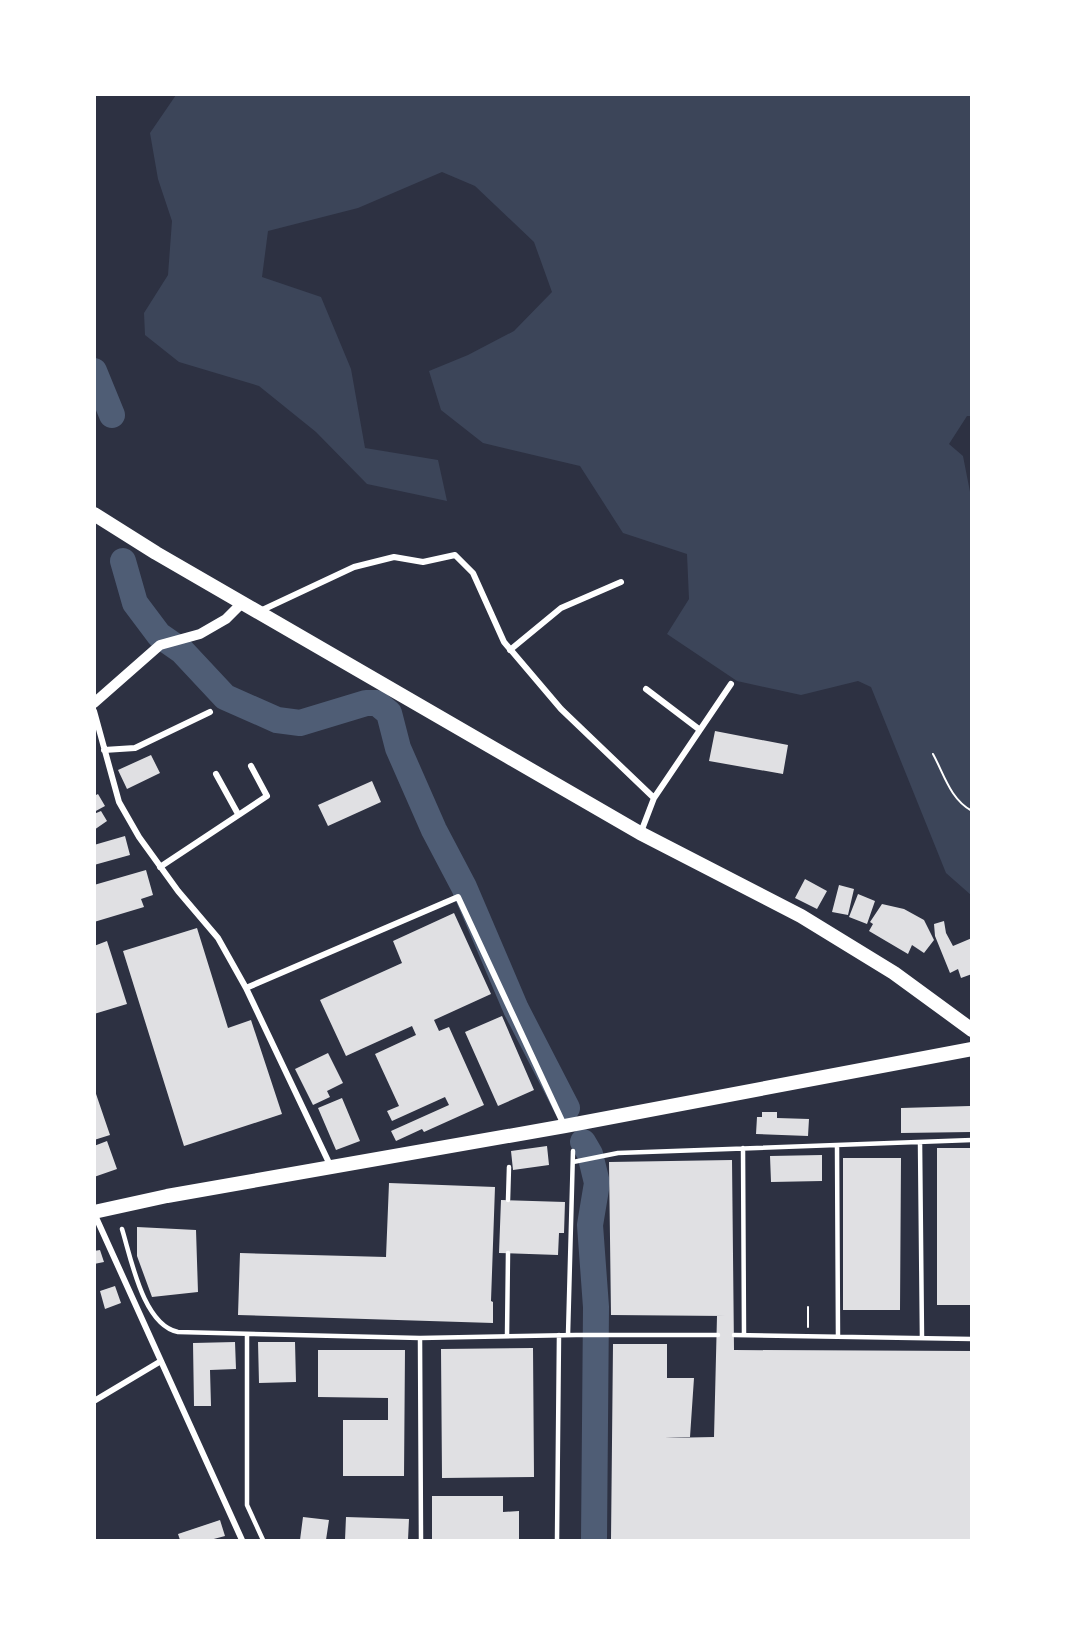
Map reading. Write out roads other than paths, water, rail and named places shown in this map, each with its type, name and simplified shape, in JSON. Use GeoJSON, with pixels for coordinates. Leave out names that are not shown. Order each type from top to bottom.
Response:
{"type":"FeatureCollection","features":[{"type":"Feature","properties":{"kind":"main road"},"geometry":{"type":"LineString","coordinates":[[94,514],[156,553],[640,833],[801,916],[894,974],[972,1030]]}},
{"type":"Feature","properties":{"kind":"main road"},"geometry":{"type":"LineString","coordinates":[[94,1213],[167,1196],[565,1126],[972,1049]]}},
{"type":"Feature","properties":{"kind":"street"},"geometry":{"type":"LineString","coordinates":[[258,612],[354,567],[394,556],[423,562],[455,555],[473,573],[504,642],[510,650],[561,709],[654,798]]}},
{"type":"Feature","properties":{"kind":"street"},"geometry":{"type":"LineString","coordinates":[[510,650],[561,608],[621,582]]}},
{"type":"Feature","properties":{"kind":"street"},"geometry":{"type":"LineString","coordinates":[[94,703],[160,645],[200,634],[226,620],[243,602]]}},
{"type":"Feature","properties":{"kind":"street"},"geometry":{"type":"LineString","coordinates":[[640,833],[654,798],[731,684]]}},
{"type":"Feature","properties":{"kind":"street"},"geometry":{"type":"LineString","coordinates":[[646,689],[700,730]]}},
{"type":"Feature","properties":{"kind":"street"},"geometry":{"type":"LineString","coordinates":[[94,711],[119,802],[160,867],[218,938],[246,988],[331,1168]]}},
{"type":"Feature","properties":{"kind":"street"},"geometry":{"type":"LineString","coordinates":[[104,750],[135,748],[210,712]]}},
{"type":"Feature","properties":{"kind":"street"},"geometry":{"type":"LineString","coordinates":[[160,867],[267,796],[251,766]]}},
{"type":"Feature","properties":{"kind":"street"},"geometry":{"type":"LineString","coordinates":[[216,774],[238,814]]}},
{"type":"Feature","properties":{"kind":"street"},"geometry":{"type":"LineString","coordinates":[[246,988],[458,897],[565,1126]]}},
{"type":"Feature","properties":{"kind":"street"},"geometry":{"type":"LineString","coordinates":[[94,1213],[242,1540]]}},
{"type":"Feature","properties":{"kind":"street"},"geometry":{"type":"LineString","coordinates":[[94,1401],[161,1361]]}},
{"type":"Feature","properties":{"kind":"lane"},"geometry":{"type":"LineString","coordinates":[[573,1162],[618,1153],[972,1140]]}},
{"type":"Feature","properties":{"kind":"lane"},"geometry":{"type":"LineString","coordinates":[[920,1142],[922,1338]]}},
{"type":"Feature","properties":{"kind":"lane"},"geometry":{"type":"LineString","coordinates":[[837,1145],[838,1337]]}},
{"type":"Feature","properties":{"kind":"lane"},"geometry":{"type":"LineString","coordinates":[[743,1148],[744,1335]]}},
{"type":"Feature","properties":{"kind":"lane"},"geometry":{"type":"LineString","coordinates":[[568,1335],[573,1151]]}},
{"type":"Feature","properties":{"kind":"lane"},"geometry":{"type":"LineString","coordinates":[[508,1167],[508,1200]]}},
{"type":"Feature","properties":{"kind":"lane"},"geometry":{"type":"LineString","coordinates":[[122,1228],[138,1281],[154,1317],[167,1330],[420,1338],[718,1335]]}},
{"type":"Feature","properties":{"kind":"lane"},"geometry":{"type":"LineString","coordinates":[[507,1336],[508,1253]]}},
{"type":"Feature","properties":{"kind":"lane"},"geometry":{"type":"LineString","coordinates":[[247,1334],[247,1505],[263,1540]]}},
{"type":"Feature","properties":{"kind":"lane"},"geometry":{"type":"LineString","coordinates":[[557,1540],[559,1335]]}},
{"type":"Feature","properties":{"kind":"lane"},"geometry":{"type":"LineString","coordinates":[[734,1335],[972,1339]]}},
{"type":"Feature","properties":{"kind":"lane"},"geometry":{"type":"LineString","coordinates":[[420,1338],[422,1540]]}},
{"type":"Feature","properties":{"kind":"waterway"},"geometry":{"type":"LineString","coordinates":[[94,371],[112,415]]}},
{"type":"Feature","properties":{"kind":"waterway"},"geometry":{"type":"LineString","coordinates":[[123,561],[135,603],[159,635],[182,651],[225,697],[277,720],[300,723],[366,703],[377,703],[389,713],[398,748],[434,830],[464,887],[516,1009],[567,1108]]}},
{"type":"Feature","properties":{"kind":"waterway"},"geometry":{"type":"LineString","coordinates":[[583,1142],[590,1154],[597,1183],[590,1225],[596,1307],[594,1540]]}}]}
